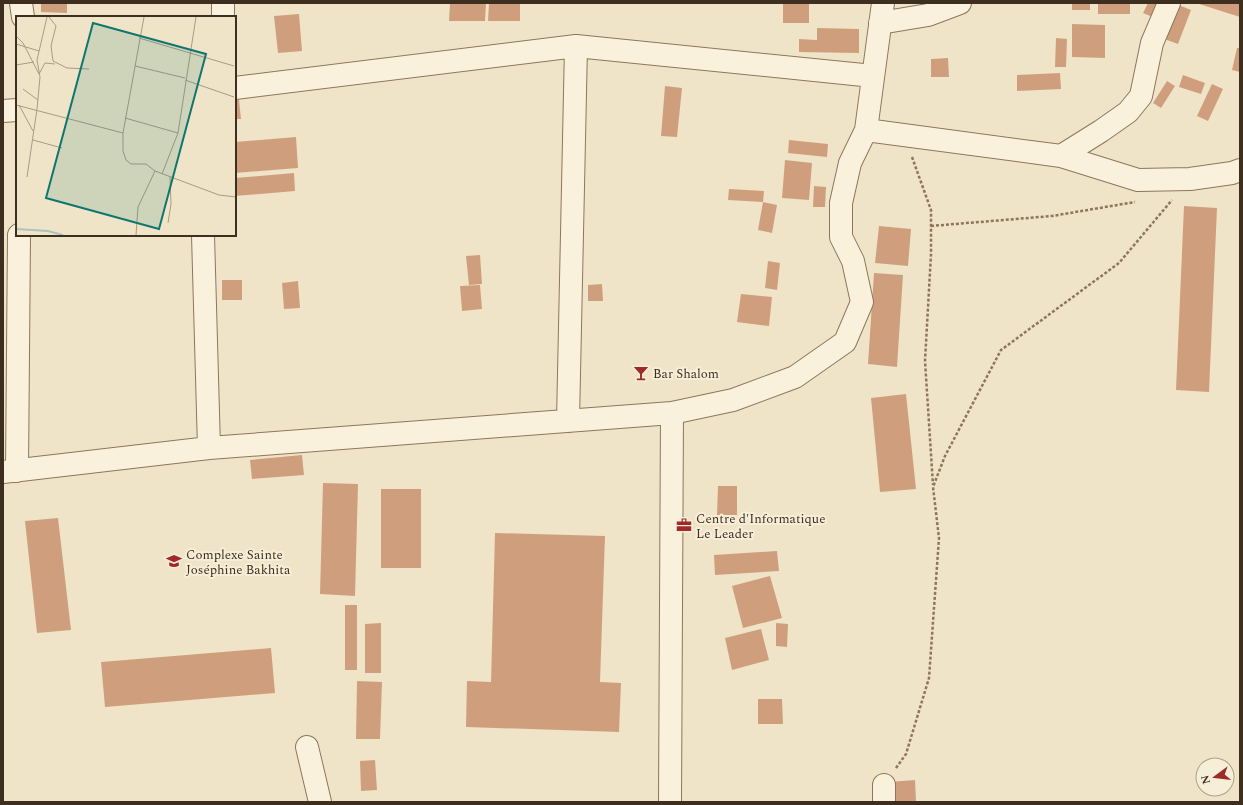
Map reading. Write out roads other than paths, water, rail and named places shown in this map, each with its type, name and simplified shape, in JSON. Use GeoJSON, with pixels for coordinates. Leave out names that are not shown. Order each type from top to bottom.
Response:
{"type":"FeatureCollection","features":[{"type":"Feature","properties":{"kind":"street"},"geometry":{"type":"LineString","coordinates":[[21,3],[23,16]]}},
{"type":"Feature","properties":{"kind":"street"},"geometry":{"type":"LineString","coordinates":[[223,3],[223,16]]}},
{"type":"Feature","properties":{"kind":"street"},"geometry":{"type":"LineString","coordinates":[[19,236],[10,471],[208,448],[672,413],[733,400],[796,377],[845,342],[862,302],[853,262],[841,237],[841,203],[850,163],[866,130],[882,13],[928,15],[960,3]]}},
{"type":"Feature","properties":{"kind":"street"},"geometry":{"type":"LineString","coordinates":[[1061,156],[1128,112],[1141,96],[1152,43],[1169,3]]}},
{"type":"Feature","properties":{"kind":"street"},"geometry":{"type":"LineString","coordinates":[[236,88],[576,46],[873,76]]}},
{"type":"Feature","properties":{"kind":"street"},"geometry":{"type":"LineString","coordinates":[[568,421],[576,46]]}},
{"type":"Feature","properties":{"kind":"street"},"geometry":{"type":"LineString","coordinates":[[3,111],[16,110]]}},
{"type":"Feature","properties":{"kind":"street"},"geometry":{"type":"LineString","coordinates":[[866,130],[1061,156],[1138,180],[1190,179],[1232,173],[1240,170]]}},
{"type":"Feature","properties":{"kind":"street"},"geometry":{"type":"LineString","coordinates":[[203,236],[208,448]]}},
{"type":"Feature","properties":{"kind":"street"},"geometry":{"type":"LineString","coordinates":[[670,802],[672,413]]}},
{"type":"Feature","properties":{"kind":"street"},"geometry":{"type":"LineString","coordinates":[[306,747],[320,802]]}},
{"type":"Feature","properties":{"kind":"place","name":"Bar Shalom"},"geometry":{"type":"Point","coordinates":[641,373]}},
{"type":"Feature","properties":{"kind":"place","name":"Centre d'Informatique Le Leader"},"geometry":{"type":"Point","coordinates":[684,525]}},
{"type":"Feature","properties":{"kind":"place","name":"Complexe Sainte Joséphine Bakhita"},"geometry":{"type":"Point","coordinates":[174,561]}}]}
